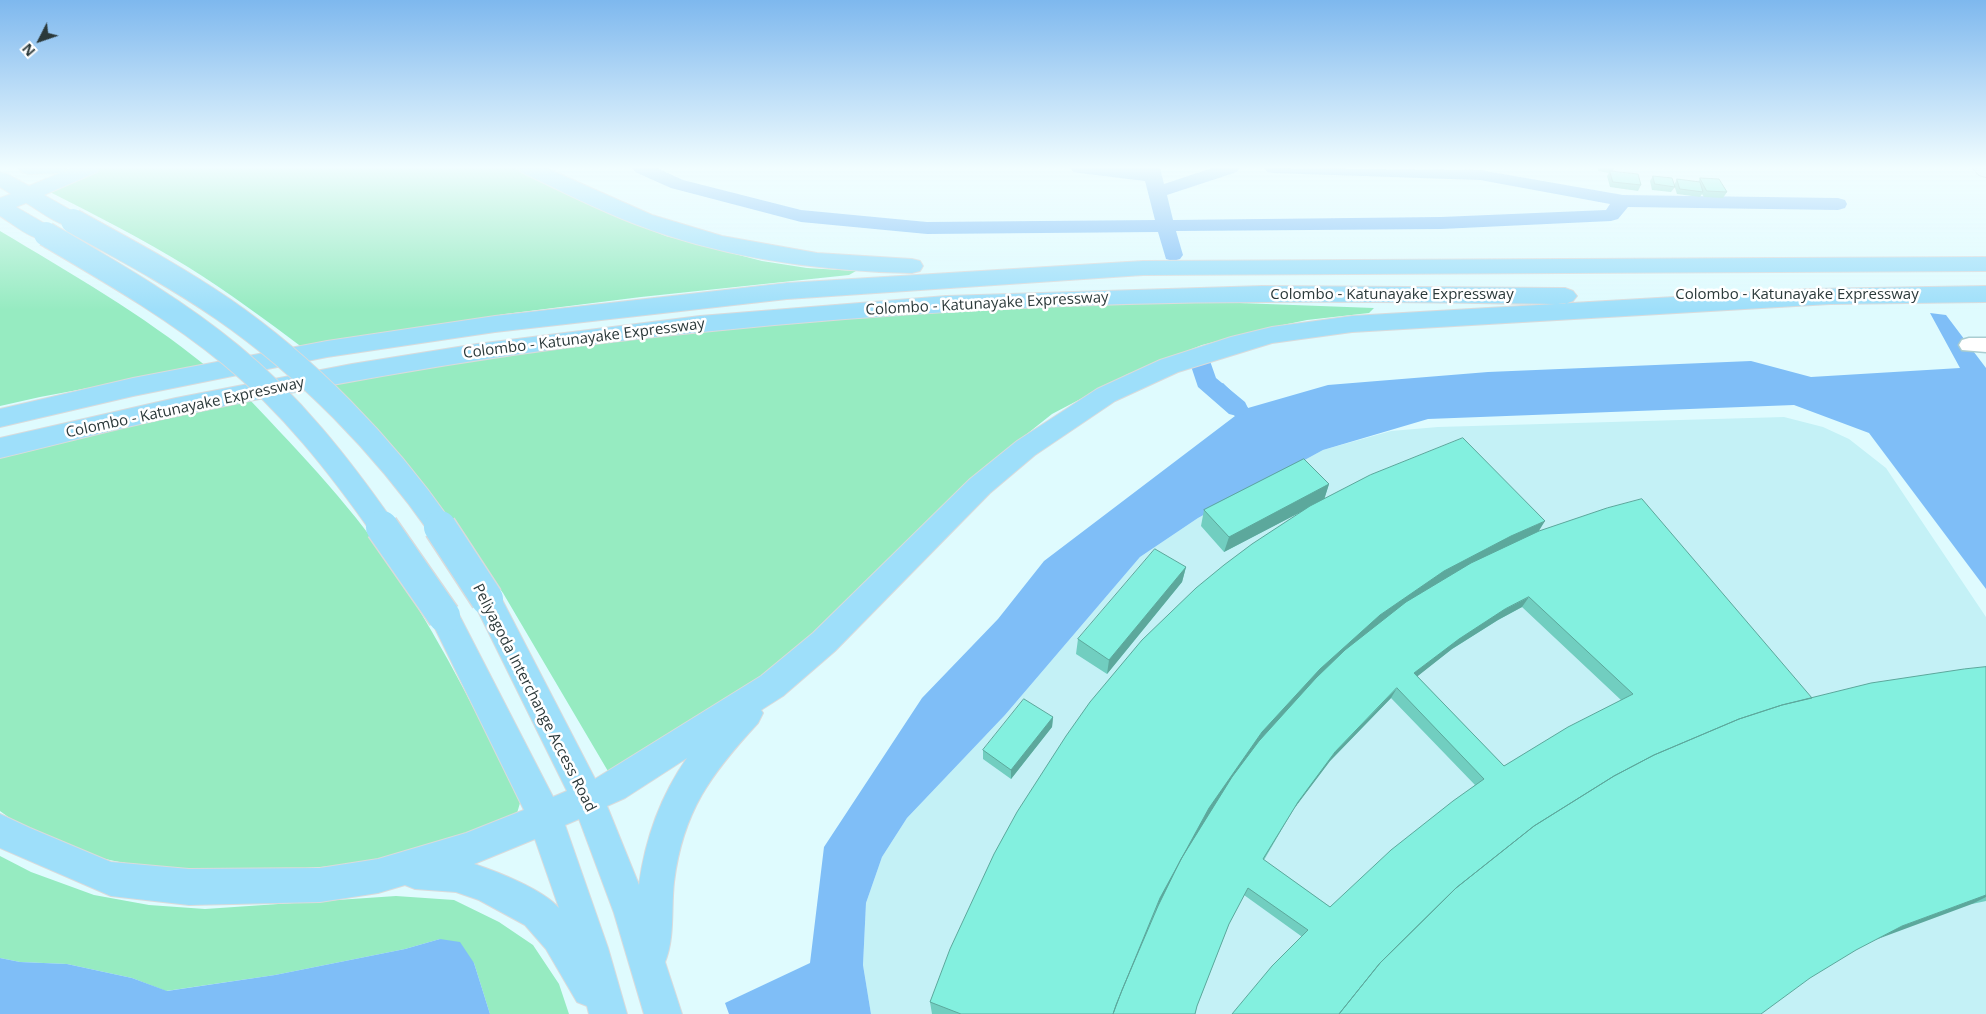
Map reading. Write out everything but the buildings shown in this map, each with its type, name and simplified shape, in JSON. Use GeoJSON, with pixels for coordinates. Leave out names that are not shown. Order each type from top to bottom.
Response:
{"type":"FeatureCollection","features":[{"type":"Feature","properties":{"kind":"highway"},"geometry":{"type":"LineString","coordinates":[[15,215],[170,311],[213,340],[255,376],[292,413],[341,469],[444,616],[544,817],[590,948],[608,1014]]}},
{"type":"Feature","properties":{"kind":"highway","name":"Peliyagoda Interchange Access Road"},"geometry":{"type":"LineString","coordinates":[[63,215],[182,281],[245,325],[299,370],[369,440],[426,509],[487,599],[587,797],[632,913],[663,1014]]}},
{"type":"Feature","properties":{"kind":"highway"},"geometry":{"type":"LineString","coordinates":[[636,215],[660,226],[738,247],[820,260],[896,266],[1143,268]]}},
{"type":"Feature","properties":{"kind":"highway","name":"Colombo - Katunayake Expressway"},"geometry":{"type":"LineString","coordinates":[[0,418],[133,387],[327,349],[495,324],[787,291],[912,281],[1143,268],[1986,264]]}},
{"type":"Feature","properties":{"kind":"highway","name":"Colombo - Katunayake Expressway"},"geometry":{"type":"LineString","coordinates":[[0,448],[176,407],[352,373],[477,352],[700,324],[946,304],[1262,294],[1829,297],[1977,294]]}},
{"type":"Feature","properties":{"kind":"highway"},"geometry":{"type":"LineString","coordinates":[[652,975],[652,918],[656,872],[682,797],[695,773],[772,686],[824,642],[980,486],[1026,448],[1106,395],[1169,366],[1240,343],[1272,336],[1352,324],[1829,297]]}},
{"type":"Feature","properties":{"kind":"highway"},"geometry":{"type":"LineString","coordinates":[[378,876],[493,841],[587,797],[613,787],[772,686]]}},
{"type":"Feature","properties":{"kind":"highway"},"geometry":{"type":"LineString","coordinates":[[0,830],[18,840],[110,879],[189,887],[320,885],[412,872],[456,875],[487,886],[538,912],[559,936],[604,1014]]}},
{"type":"Feature","properties":{"kind":"shaded area"},"geometry":{"type":"Polygon","coordinates":[[[1784,417],[1823,427],[1849,439],[1886,468],[1986,617],[1986,1014],[871,1014],[863,965],[866,903],[882,857],[907,818],[1005,715],[1140,557],[1198,518],[1323,450],[1391,431],[1438,427],[1784,417]]]}},
{"type":"Feature","properties":{"kind":"green space"},"geometry":{"type":"Polygon","coordinates":[[[96,215],[616,215],[666,236],[762,261],[807,268],[856,271],[849,275],[641,297],[505,314],[303,348],[218,286],[96,215]]]}},
{"type":"Feature","properties":{"kind":"green space"},"geometry":{"type":"Polygon","coordinates":[[[0,231],[79,278],[157,329],[206,366],[0,406],[0,231]]]}},
{"type":"Feature","properties":{"kind":"green space"},"geometry":{"type":"Polygon","coordinates":[[[1213,302],[1374,308],[1369,313],[1307,320],[1202,345],[1128,374],[1052,414],[964,484],[778,672],[612,778],[503,593],[471,548],[327,382],[663,332],[1042,304],[1213,302]]]}},
{"type":"Feature","properties":{"kind":"green space"},"geometry":{"type":"Polygon","coordinates":[[[249,399],[347,507],[398,576],[448,660],[520,803],[515,820],[430,849],[371,861],[301,868],[212,870],[138,865],[73,850],[29,830],[0,811],[0,456],[249,399]]]}},
{"type":"Feature","properties":{"kind":"green space"},"geometry":{"type":"Polygon","coordinates":[[[0,856],[31,872],[94,895],[149,905],[205,909],[396,896],[454,900],[499,922],[533,945],[559,984],[569,1014],[490,1014],[474,963],[440,939],[405,949],[275,975],[166,991],[132,978],[67,964],[20,962],[0,958],[0,856]]]}},
{"type":"Feature","properties":{"kind":"water"},"geometry":{"type":"Polygon","coordinates":[[[1930,313],[1946,315],[1986,368],[1986,589],[1869,433],[1794,405],[1428,419],[1323,450],[1198,518],[1140,557],[1005,715],[907,818],[882,857],[866,903],[863,965],[871,1014],[729,1014],[725,1003],[810,963],[824,847],[922,698],[998,619],[1044,561],[1235,416],[1207,392],[1223,383],[1248,408],[1328,385],[1488,372],[1751,361],[1811,377],[1960,368],[1930,313]]]}},
{"type":"Feature","properties":{"kind":"water"},"geometry":{"type":"Polygon","coordinates":[[[440,939],[460,942],[474,963],[490,1014],[0,1014],[0,958],[20,962],[67,964],[132,978],[167,991],[275,975],[405,949],[440,939]]]}},
{"type":"Feature","properties":{"kind":"waterway"},"geometry":{"type":"LineString","coordinates":[[798,215],[927,228],[1166,226]]}},
{"type":"Feature","properties":{"kind":"waterway"},"geometry":{"type":"LineString","coordinates":[[1163,215],[1166,226]]}},
{"type":"Feature","properties":{"kind":"waterway"},"geometry":{"type":"LineString","coordinates":[[1166,226],[1441,223],[1604,215]]}},
{"type":"Feature","properties":{"kind":"waterway"},"geometry":{"type":"LineString","coordinates":[[1166,226],[1173,255]]}},
{"type":"Feature","properties":{"kind":"waterway"},"geometry":{"type":"LineString","coordinates":[[1202,366],[1206,382],[1237,408]]}}]}
